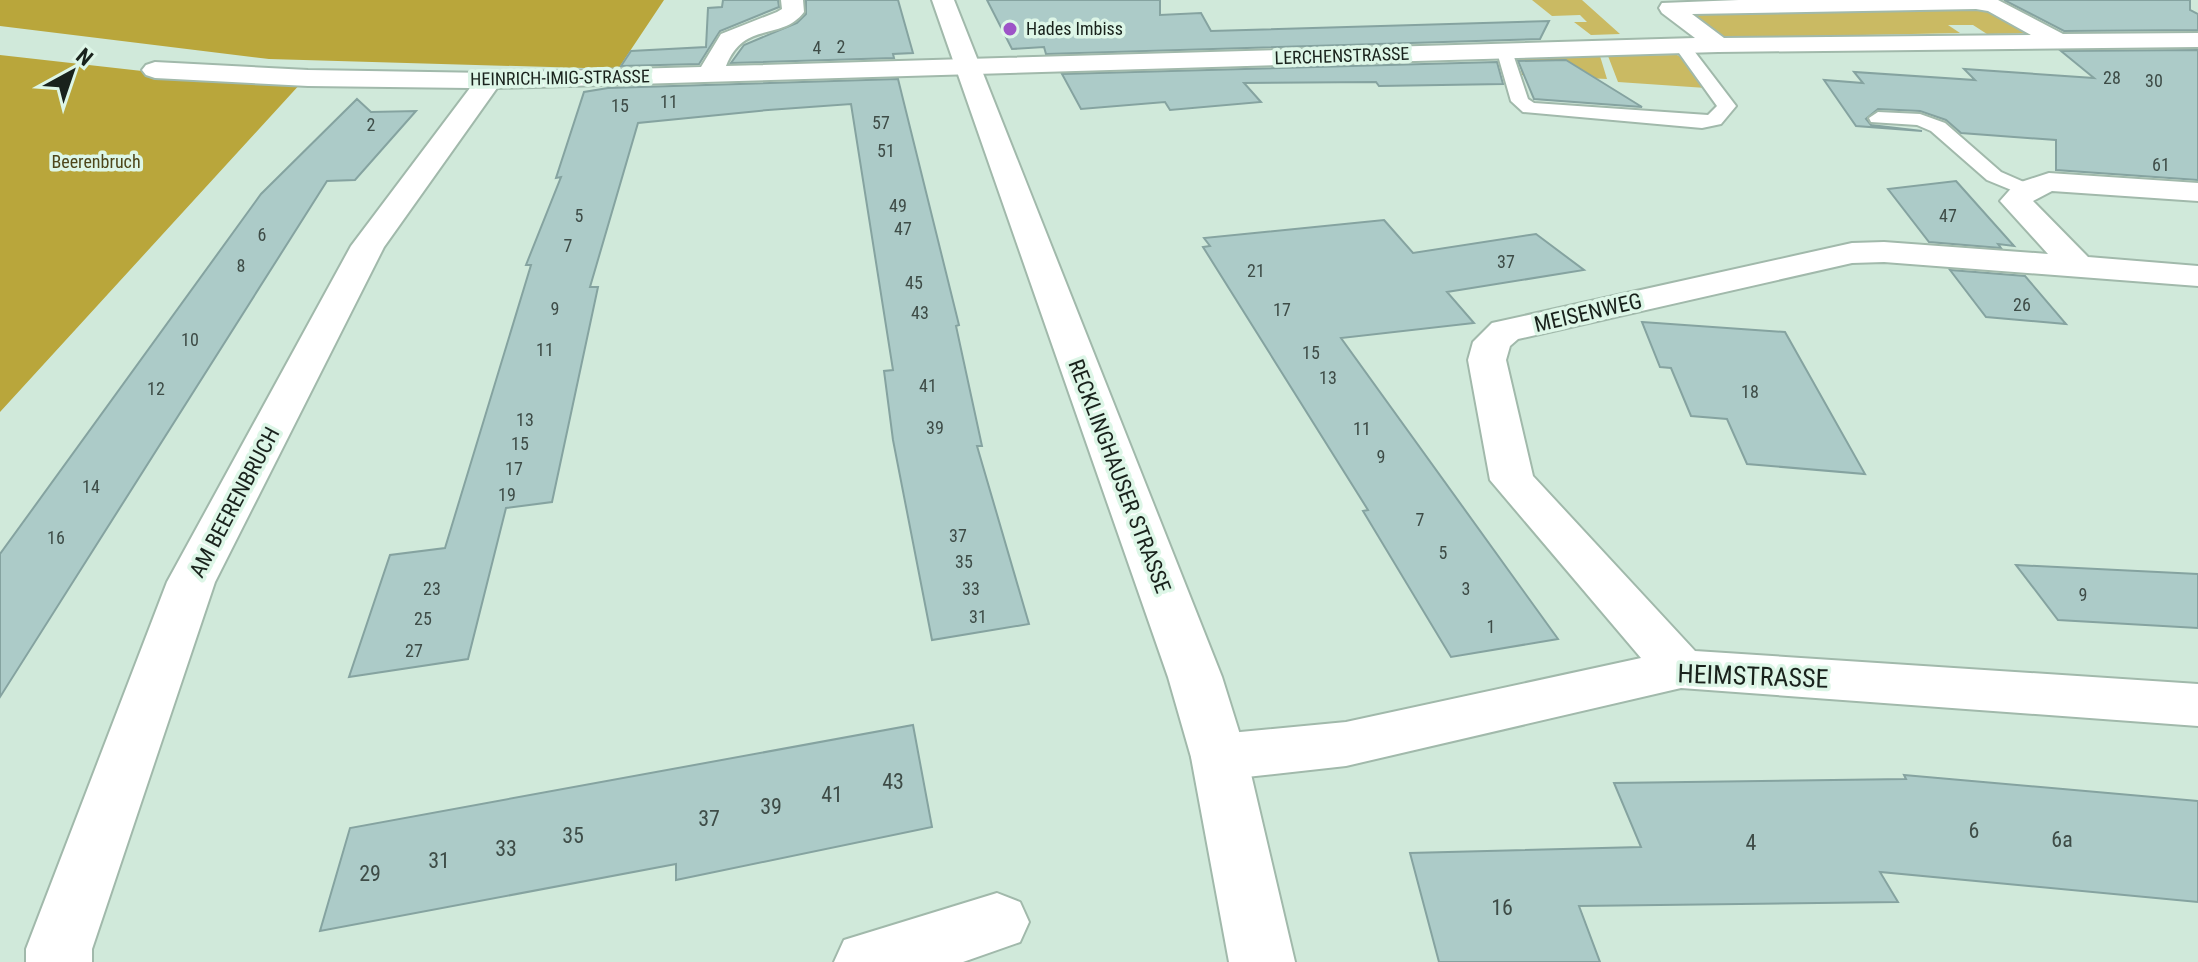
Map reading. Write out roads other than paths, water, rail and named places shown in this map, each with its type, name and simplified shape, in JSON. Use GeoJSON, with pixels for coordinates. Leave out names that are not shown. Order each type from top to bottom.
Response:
{"type":"FeatureCollection","features":[{"type":"Feature","properties":{"kind":"street"},"geometry":{"type":"LineString","coordinates":[[710,74],[725,44],[735,36],[782,21],[793,12],[792,0]]}},
{"type":"Feature","properties":{"kind":"street","name":"RECKLINGHAUSER STRASSE"},"geometry":{"type":"LineString","coordinates":[[943,0],[965,66],[1195,677],[1219,757],[1262,962]]}},
{"type":"Feature","properties":{"kind":"street","name":"LERCHENSTRASSE"},"geometry":{"type":"LineString","coordinates":[[1718,45],[1670,8],[1976,2],[1995,6],[2058,40]]}},
{"type":"Feature","properties":{"kind":"street","name":"LERCHENSTRASSE"},"geometry":{"type":"LineString","coordinates":[[965,66],[1718,45],[2198,40]]}},
{"type":"Feature","properties":{"kind":"street","name":"HEINRICH-IMIG-STRASSE"},"geometry":{"type":"LineString","coordinates":[[155,70],[308,78],[489,81],[965,66]]}},
{"type":"Feature","properties":{"kind":"street","name":"AM BEERENBRUCH"},"geometry":{"type":"LineString","coordinates":[[59,962],[59,949],[191,582],[368,246],[489,81]]}},
{"type":"Feature","properties":{"kind":"street"},"geometry":{"type":"LineString","coordinates":[[2078,267],[2016,201],[2026,190],[2049,182],[2198,192]]}},
{"type":"Feature","properties":{"kind":"street","name":"MEISENWEG"},"geometry":{"type":"LineString","coordinates":[[1681,669],[1512,480],[1487,360],[1492,342],[1505,331],[1852,253],[1884,252],[2198,276]]}},
{"type":"Feature","properties":{"kind":"street","name":"HEIMSTRASSE"},"geometry":{"type":"LineString","coordinates":[[1219,757],[1346,744],[1681,669],[2198,705]]}},
{"type":"Feature","properties":{"kind":"street"},"geometry":{"type":"LineString","coordinates":[[867,962],[997,922]]}},
{"type":"Feature","properties":{"kind":"lane"},"geometry":{"type":"LineString","coordinates":[[1505,52],[1520,101],[1529,108],[1702,122],[1714,120],[1727,106],[1682,46]]}},
{"type":"Feature","properties":{"kind":"lane"},"geometry":{"type":"LineString","coordinates":[[1878,118],[1920,120],[1938,127],[1994,176],[2026,190]]}},
{"type":"Feature","properties":{"kind":"place","name":"Hades Imbiss"},"geometry":{"type":"Point","coordinates":[1010,29]}},
{"type":"Feature","properties":{"kind":"park label","name":"Beerenbruch"},"geometry":{"type":"Point","coordinates":[96,162]}}]}
